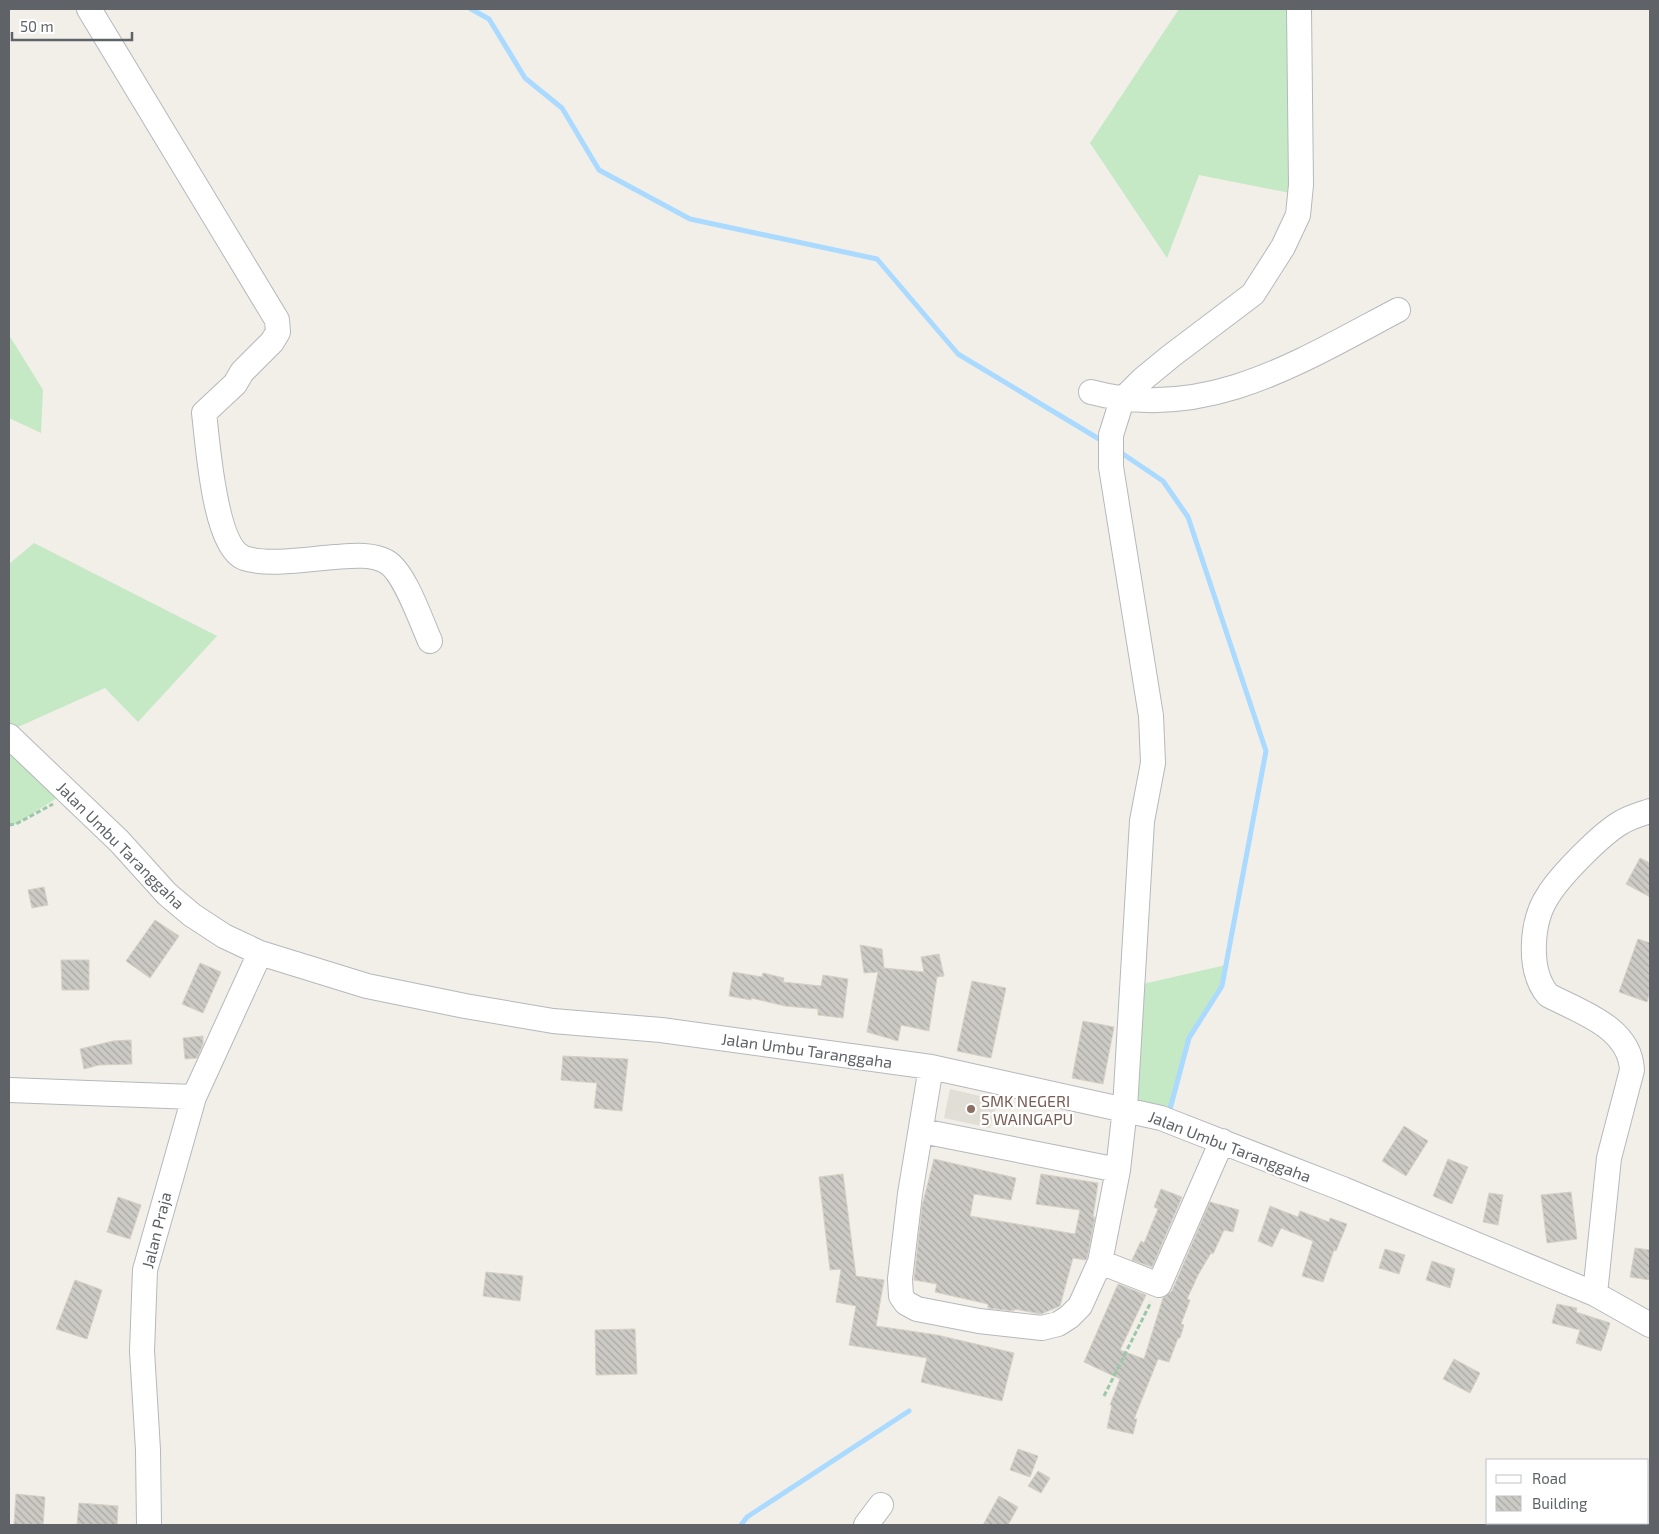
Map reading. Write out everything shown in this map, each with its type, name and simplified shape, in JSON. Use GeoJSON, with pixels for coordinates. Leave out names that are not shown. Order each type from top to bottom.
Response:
{"type":"FeatureCollection","features":[{"type":"Feature","properties":{"kind":"street"},"geometry":{"type":"LineString","coordinates":[[89,9],[276,320],[278,332],[272,342],[242,372],[235,384],[204,413],[213,486],[226,541],[235,554],[258,561],[361,556],[387,562],[400,577],[430,641]]}},
{"type":"Feature","properties":{"kind":"street"},"geometry":{"type":"LineString","coordinates":[[931,1067],[922,1131],[910,1194],[900,1279],[901,1296],[906,1303],[917,1309],[979,1321],[1042,1328],[1058,1324],[1080,1306],[1100,1262],[1118,1170],[1125,1108],[1142,821],[1153,763],[1152,716],[1111,466],[1111,435],[1122,400],[1157,368],[1253,294],[1283,248],[1298,215],[1301,185],[1299,9]]}},
{"type":"Feature","properties":{"kind":"street"},"geometry":{"type":"LineString","coordinates":[[1091,392],[1122,400],[1185,399],[1241,387],[1312,356],[1398,310]]}},
{"type":"Feature","properties":{"kind":"street","name":"Jalan Umbu Taranggaha"},"geometry":{"type":"LineString","coordinates":[[9,736],[72,794],[119,841],[167,894],[192,915],[224,936],[260,954],[367,986],[465,1006],[553,1021],[679,1032],[931,1067],[1125,1108],[1167,1120],[1222,1141],[1595,1294],[1650,1324]]}},
{"type":"Feature","properties":{"kind":"street"},"geometry":{"type":"LineString","coordinates":[[1595,1294],[1609,1158],[1632,1070],[1630,1054],[1621,1038],[1599,1022],[1545,991],[1537,974],[1536,936],[1540,916],[1548,894],[1602,836],[1622,822],[1650,811]]}},
{"type":"Feature","properties":{"kind":"street","name":"Jalan Praja"},"geometry":{"type":"LineString","coordinates":[[149,1525],[148,1450],[142,1351],[142,1308],[145,1270],[194,1097],[260,954]]}},
{"type":"Feature","properties":{"kind":"street"},"geometry":{"type":"LineString","coordinates":[[9,1090],[194,1097]]}},
{"type":"Feature","properties":{"kind":"street"},"geometry":{"type":"LineString","coordinates":[[922,1131],[1118,1170]]}},
{"type":"Feature","properties":{"kind":"street"},"geometry":{"type":"LineString","coordinates":[[1100,1262],[1159,1285],[1222,1141]]}},
{"type":"Feature","properties":{"kind":"street"},"geometry":{"type":"LineString","coordinates":[[866,1525],[881,1505]]}},
{"type":"Feature","properties":{"kind":"path"},"geometry":{"type":"LineString","coordinates":[[9,824],[16,824],[72,794]]}},
{"type":"Feature","properties":{"kind":"path"},"geometry":{"type":"LineString","coordinates":[[1104,1396],[1159,1285]]}},
{"type":"Feature","properties":{"kind":"shaded area","name":"SMK NEGERI 5 WAINGAPU"},"geometry":{"type":"Polygon","coordinates":[[[950,1089],[998,1100],[990,1128],[944,1118],[950,1089]]]}},
{"type":"Feature","properties":{"kind":"green space"},"geometry":{"type":"Polygon","coordinates":[[[1179,9],[1293,9],[1295,194],[1199,175],[1167,258],[1090,143],[1179,9]]]}},
{"type":"Feature","properties":{"kind":"green space"},"geometry":{"type":"Polygon","coordinates":[[[9,335],[43,390],[41,433],[9,418],[9,335]]]}},
{"type":"Feature","properties":{"kind":"green space"},"geometry":{"type":"Polygon","coordinates":[[[34,543],[217,636],[138,722],[105,688],[9,731],[9,564],[34,543]]]}},
{"type":"Feature","properties":{"kind":"green space"},"geometry":{"type":"Polygon","coordinates":[[[9,734],[68,791],[16,824],[9,825],[9,734]]]}},
{"type":"Feature","properties":{"kind":"green space"},"geometry":{"type":"Polygon","coordinates":[[[1226,965],[1222,986],[1189,1038],[1167,1119],[1127,1110],[1143,984],[1226,965]]]}},
{"type":"Feature","properties":{"kind":"building"},"geometry":{"type":"Polygon","coordinates":[[[1640,858],[1650,863],[1650,897],[1626,884],[1640,858]]]}},
{"type":"Feature","properties":{"kind":"building"},"geometry":{"type":"Polygon","coordinates":[[[44,887],[48,905],[32,908],[28,890],[44,887]]]}},
{"type":"Feature","properties":{"kind":"building"},"geometry":{"type":"Polygon","coordinates":[[[155,920],[179,936],[150,978],[126,961],[155,920]]]}},
{"type":"Feature","properties":{"kind":"building"},"geometry":{"type":"Polygon","coordinates":[[[1638,939],[1650,943],[1650,992],[1647,1002],[1619,992],[1638,939]]]}},
{"type":"Feature","properties":{"kind":"building"},"geometry":{"type":"Polygon","coordinates":[[[860,945],[882,949],[884,968],[924,972],[921,957],[939,954],[944,976],[937,977],[929,1031],[901,1025],[898,1041],[867,1032],[878,972],[864,973],[860,945]]]}},
{"type":"Feature","properties":{"kind":"building"},"geometry":{"type":"Polygon","coordinates":[[[61,960],[89,960],[89,990],[62,990],[61,960]]]}},
{"type":"Feature","properties":{"kind":"building"},"geometry":{"type":"Polygon","coordinates":[[[200,963],[221,972],[203,1013],[182,1004],[200,963]]]}},
{"type":"Feature","properties":{"kind":"building"},"geometry":{"type":"Polygon","coordinates":[[[733,972],[762,977],[763,973],[784,978],[783,982],[821,986],[823,975],[848,979],[843,1018],[818,1015],[818,1009],[785,1006],[751,998],[751,1000],[729,996],[733,972]]]}},
{"type":"Feature","properties":{"kind":"building"},"geometry":{"type":"Polygon","coordinates":[[[972,981],[1006,988],[991,1058],[957,1051],[972,981]]]}},
{"type":"Feature","properties":{"kind":"building"},"geometry":{"type":"Polygon","coordinates":[[[1083,1021],[1114,1027],[1103,1084],[1072,1078],[1083,1021]]]}},
{"type":"Feature","properties":{"kind":"building"},"geometry":{"type":"Polygon","coordinates":[[[203,1036],[203,1044],[197,1058],[185,1059],[183,1038],[203,1036]]]}},
{"type":"Feature","properties":{"kind":"building"},"geometry":{"type":"Polygon","coordinates":[[[131,1040],[132,1064],[99,1065],[84,1069],[80,1049],[113,1041],[131,1040]]]}},
{"type":"Feature","properties":{"kind":"building"},"geometry":{"type":"Polygon","coordinates":[[[563,1056],[628,1059],[622,1111],[594,1108],[597,1083],[561,1080],[563,1056]]]}},
{"type":"Feature","properties":{"kind":"building"},"geometry":{"type":"Polygon","coordinates":[[[1404,1126],[1428,1141],[1406,1176],[1382,1161],[1404,1126]]]}},
{"type":"Feature","properties":{"kind":"building"},"geometry":{"type":"Polygon","coordinates":[[[934,1159],[1016,1178],[1011,1200],[974,1194],[970,1216],[1075,1234],[1080,1210],[1036,1204],[1041,1174],[1098,1183],[1093,1217],[1095,1217],[1087,1258],[1086,1260],[1073,1258],[1060,1306],[1041,1314],[1014,1309],[1014,1311],[988,1308],[988,1304],[935,1292],[937,1284],[914,1280],[922,1206],[934,1159]]]}},
{"type":"Feature","properties":{"kind":"building"},"geometry":{"type":"Polygon","coordinates":[[[1448,1159],[1468,1167],[1452,1204],[1433,1196],[1448,1159]]]}},
{"type":"Feature","properties":{"kind":"building"},"geometry":{"type":"Polygon","coordinates":[[[843,1174],[856,1276],[884,1280],[876,1326],[937,1335],[1014,1353],[1002,1401],[921,1382],[927,1358],[849,1345],[856,1306],[836,1302],[841,1269],[830,1270],[819,1177],[843,1174]]]}},
{"type":"Feature","properties":{"kind":"building"},"geometry":{"type":"Polygon","coordinates":[[[1161,1189],[1182,1197],[1152,1267],[1132,1260],[1141,1241],[1144,1243],[1158,1209],[1154,1207],[1161,1189]]]}},
{"type":"Feature","properties":{"kind":"building"},"geometry":{"type":"Polygon","coordinates":[[[1571,1192],[1577,1239],[1547,1243],[1541,1195],[1571,1192]]]}},
{"type":"Feature","properties":{"kind":"building"},"geometry":{"type":"Polygon","coordinates":[[[1489,1193],[1503,1195],[1498,1225],[1483,1222],[1489,1193]]]}},
{"type":"Feature","properties":{"kind":"building"},"geometry":{"type":"Polygon","coordinates":[[[118,1197],[141,1205],[130,1239],[107,1232],[118,1197]]]}},
{"type":"Feature","properties":{"kind":"building"},"geometry":{"type":"Polygon","coordinates":[[[1210,1202],[1239,1210],[1233,1232],[1224,1230],[1213,1254],[1211,1253],[1198,1275],[1187,1299],[1190,1300],[1181,1324],[1184,1325],[1180,1338],[1178,1338],[1169,1362],[1158,1359],[1134,1419],[1137,1419],[1133,1434],[1107,1428],[1112,1405],[1110,1405],[1120,1379],[1084,1362],[1118,1284],[1146,1295],[1120,1350],[1144,1359],[1163,1298],[1172,1291],[1210,1202]]]}},
{"type":"Feature","properties":{"kind":"building"},"geometry":{"type":"Polygon","coordinates":[[[1270,1206],[1298,1217],[1300,1211],[1329,1222],[1330,1218],[1347,1224],[1336,1251],[1334,1250],[1323,1282],[1302,1276],[1313,1241],[1281,1228],[1272,1247],[1258,1241],[1270,1206]]]}},
{"type":"Feature","properties":{"kind":"building"},"geometry":{"type":"Polygon","coordinates":[[[1635,1248],[1650,1250],[1650,1280],[1630,1277],[1635,1248]]]}},
{"type":"Feature","properties":{"kind":"building"},"geometry":{"type":"Polygon","coordinates":[[[1385,1249],[1405,1255],[1399,1274],[1379,1268],[1385,1249]]]}},
{"type":"Feature","properties":{"kind":"building"},"geometry":{"type":"Polygon","coordinates":[[[1432,1261],[1455,1269],[1450,1288],[1426,1280],[1432,1261]]]}},
{"type":"Feature","properties":{"kind":"building"},"geometry":{"type":"Polygon","coordinates":[[[486,1272],[523,1276],[520,1301],[483,1296],[486,1272]]]}},
{"type":"Feature","properties":{"kind":"building"},"geometry":{"type":"Polygon","coordinates":[[[75,1280],[102,1290],[87,1339],[56,1329],[75,1280]]]}},
{"type":"Feature","properties":{"kind":"building"},"geometry":{"type":"Polygon","coordinates":[[[1557,1304],[1577,1308],[1576,1312],[1610,1323],[1601,1351],[1576,1343],[1580,1330],[1552,1323],[1557,1304]]]}},
{"type":"Feature","properties":{"kind":"building"},"geometry":{"type":"Polygon","coordinates":[[[635,1329],[637,1374],[596,1375],[595,1330],[635,1329]]]}},
{"type":"Feature","properties":{"kind":"building"},"geometry":{"type":"Polygon","coordinates":[[[1454,1359],[1480,1373],[1470,1393],[1443,1379],[1454,1359]]]}},
{"type":"Feature","properties":{"kind":"building"},"geometry":{"type":"Polygon","coordinates":[[[1018,1449],[1038,1456],[1030,1477],[1010,1470],[1018,1449]]]}},
{"type":"Feature","properties":{"kind":"building"},"geometry":{"type":"Polygon","coordinates":[[[1038,1471],[1050,1478],[1041,1493],[1028,1486],[1038,1471]]]}},
{"type":"Feature","properties":{"kind":"building"},"geometry":{"type":"Polygon","coordinates":[[[16,1494],[45,1497],[43,1525],[14,1525],[16,1494]]]}},
{"type":"Feature","properties":{"kind":"building"},"geometry":{"type":"Polygon","coordinates":[[[999,1496],[1018,1507],[1008,1525],[983,1525],[999,1496]]]}},
{"type":"Feature","properties":{"kind":"building"},"geometry":{"type":"Polygon","coordinates":[[[79,1503],[118,1506],[117,1525],[77,1525],[79,1503]]]}},
{"type":"Feature","properties":{"kind":"waterway"},"geometry":{"type":"LineString","coordinates":[[471,9],[489,19],[525,78],[562,108],[599,170],[690,219],[877,259],[958,354],[1104,442]]}},
{"type":"Feature","properties":{"kind":"waterway"},"geometry":{"type":"LineString","coordinates":[[1117,450],[1163,481],[1188,517],[1266,751],[1222,986],[1189,1038],[1169,1113]]}},
{"type":"Feature","properties":{"kind":"waterway"},"geometry":{"type":"LineString","coordinates":[[741,1525],[747,1517],[909,1411]]}},
{"type":"Feature","properties":{"kind":"place","name":"SMK NEGERI 5 WAINGAPU"},"geometry":{"type":"Point","coordinates":[971,1109]}}]}
